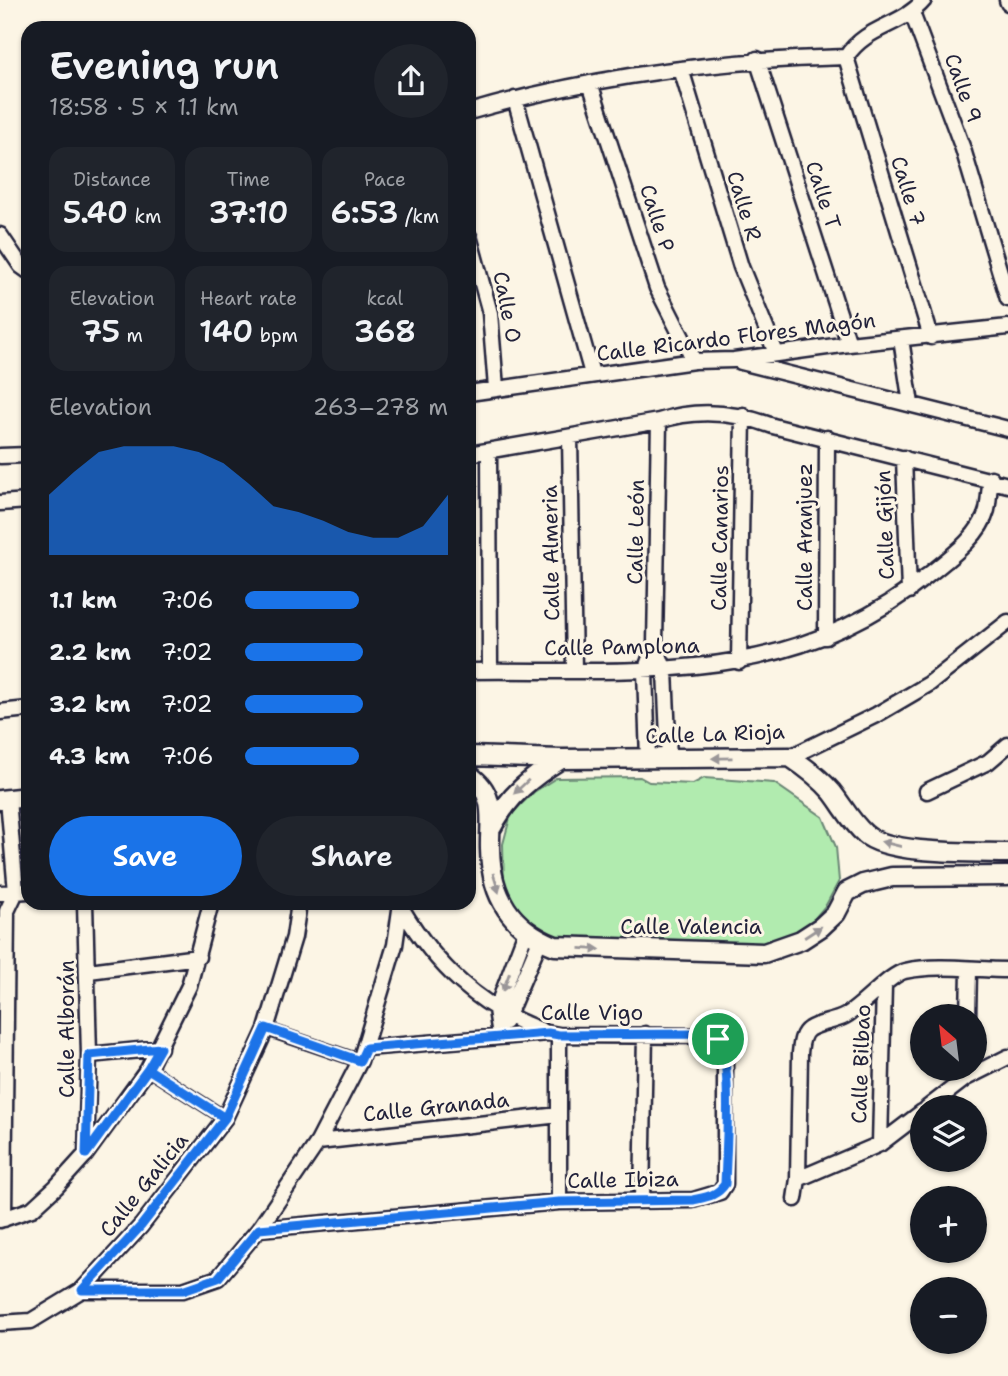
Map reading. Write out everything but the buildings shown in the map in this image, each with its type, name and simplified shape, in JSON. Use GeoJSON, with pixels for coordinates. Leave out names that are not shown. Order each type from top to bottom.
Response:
{"type":"FeatureCollection","features":[{"type":"Feature","properties":{"kind":"street"},"geometry":{"type":"LineString","coordinates":[[476,110],[590,83],[681,69],[757,59],[846,57],[863,36],[912,13],[924,0]]}},
{"type":"Feature","properties":{"kind":"street","name":"Calle 9"},"geometry":{"type":"LineString","coordinates":[[912,13],[963,149],[1008,299]]}},
{"type":"Feature","properties":{"kind":"street","name":"Calle 7"},"geometry":{"type":"LineString","coordinates":[[846,57],[931,337]]}},
{"type":"Feature","properties":{"kind":"street","name":"Calle T"},"geometry":{"type":"LineString","coordinates":[[757,59],[849,344]]}},
{"type":"Feature","properties":{"kind":"street","name":"Calle R"},"geometry":{"type":"LineString","coordinates":[[681,69],[741,267],[776,353]]}},
{"type":"Feature","properties":{"kind":"street","name":"Calle P"},"geometry":{"type":"LineString","coordinates":[[590,83],[657,288],[694,361]]}},
{"type":"Feature","properties":{"kind":"street"},"geometry":{"type":"LineString","coordinates":[[515,99],[592,374]]}},
{"type":"Feature","properties":{"kind":"street"},"geometry":{"type":"LineString","coordinates":[[0,235],[21,266]]}},
{"type":"Feature","properties":{"kind":"street","name":"Calle O"},"geometry":{"type":"LineString","coordinates":[[476,262],[490,313],[496,388]]}},
{"type":"Feature","properties":{"kind":"street","name":"Calle Ricardo Flores Magón"},"geometry":{"type":"LineString","coordinates":[[476,392],[694,361],[734,360],[849,344],[1008,327]]}},
{"type":"Feature","properties":{"kind":"street"},"geometry":{"type":"LineString","coordinates":[[901,339],[911,404]]}},
{"type":"Feature","properties":{"kind":"street"},"geometry":{"type":"LineString","coordinates":[[734,360],[1008,429]]}},
{"type":"Feature","properties":{"kind":"street"},"geometry":{"type":"LineString","coordinates":[[476,453],[659,421],[678,414],[704,412],[743,415],[774,426],[991,478],[1008,485]]}},
{"type":"Feature","properties":{"kind":"street","name":"Calle Canarios"},"geometry":{"type":"LineString","coordinates":[[739,662],[743,415]]}},
{"type":"Feature","properties":{"kind":"street","name":"Calle León"},"geometry":{"type":"LineString","coordinates":[[648,759],[645,671],[655,644],[659,421]]}},
{"type":"Feature","properties":{"kind":"street","name":"Calle Almeria"},"geometry":{"type":"LineString","coordinates":[[570,437],[574,669]]}},
{"type":"Feature","properties":{"kind":"street","name":"Calle Aranjuez"},"geometry":{"type":"LineString","coordinates":[[826,636],[827,438]]}},
{"type":"Feature","properties":{"kind":"street"},"geometry":{"type":"LineString","coordinates":[[489,452],[490,670]]}},
{"type":"Feature","properties":{"kind":"street"},"geometry":{"type":"LineString","coordinates":[[0,456],[21,455]]}},
{"type":"Feature","properties":{"kind":"street","name":"Calle Gijón"},"geometry":{"type":"LineString","coordinates":[[904,457],[909,591]]}},
{"type":"Feature","properties":{"kind":"street","name":"Calle Pamplona"},"geometry":{"type":"LineString","coordinates":[[476,671],[665,671],[739,662],[826,636],[909,591],[944,562],[980,526],[987,511],[991,478]]}},
{"type":"Feature","properties":{"kind":"street"},"geometry":{"type":"LineString","coordinates":[[0,503],[21,502]]}},
{"type":"Feature","properties":{"kind":"street","name":"Calle La Rioja"},"geometry":{"type":"LineString","coordinates":[[476,756],[561,759],[790,757],[876,715],[929,684],[1008,622]]}},
{"type":"Feature","properties":{"kind":"street","name":"Calle León"},"geometry":{"type":"LineString","coordinates":[[655,644],[665,671],[668,759]]}},
{"type":"Feature","properties":{"kind":"street"},"geometry":{"type":"LineString","coordinates":[[0,712],[21,710]]}},
{"type":"Feature","properties":{"kind":"street"},"geometry":{"type":"LineString","coordinates":[[927,791],[988,762],[1008,745]]}},
{"type":"Feature","properties":{"kind":"street"},"geometry":{"type":"LineString","coordinates":[[790,757],[813,773],[867,836],[894,846],[935,851],[1008,853]]}},
{"type":"Feature","properties":{"kind":"street"},"geometry":{"type":"LineString","coordinates":[[492,827],[519,789],[561,759]]}},
{"type":"Feature","properties":{"kind":"street"},"geometry":{"type":"LineString","coordinates":[[988,762],[1008,762]]}},
{"type":"Feature","properties":{"kind":"street"},"geometry":{"type":"LineString","coordinates":[[476,780],[486,795],[492,827],[489,847],[495,884],[514,921],[533,936],[502,1013],[500,1035]]}},
{"type":"Feature","properties":{"kind":"street"},"geometry":{"type":"LineString","coordinates":[[4,800],[21,886]]}},
{"type":"Feature","properties":{"kind":"street"},"geometry":{"type":"LineString","coordinates":[[935,851],[936,875]]}},
{"type":"Feature","properties":{"kind":"street","name":"Calle Valencia"},"geometry":{"type":"LineString","coordinates":[[533,936],[555,946],[582,948],[764,953],[801,940],[821,927],[836,913],[847,892],[863,884],[892,877],[1008,876]]}},
{"type":"Feature","properties":{"kind":"street"},"geometry":{"type":"LineString","coordinates":[[0,893],[21,891]]}},
{"type":"Feature","properties":{"kind":"street"},"geometry":{"type":"LineString","coordinates":[[21,892],[3,906],[2,1220],[32,1209],[86,1154],[148,1069],[185,996],[209,910]]}},
{"type":"Feature","properties":{"kind":"street","name":"Calle Alborán"},"geometry":{"type":"LineString","coordinates":[[85,910],[89,971],[86,1154]]}},
{"type":"Feature","properties":{"kind":"street","name":"Calle Galicia"},"geometry":{"type":"LineString","coordinates":[[0,1323],[31,1321],[82,1290],[141,1226],[225,1118],[266,1028],[294,937],[298,910]]}},
{"type":"Feature","properties":{"kind":"street"},"geometry":{"type":"LineString","coordinates":[[82,1290],[183,1290],[218,1278],[259,1229],[318,1142],[363,1054],[395,945],[400,910]]}},
{"type":"Feature","properties":{"kind":"street"},"geometry":{"type":"LineString","coordinates":[[403,910],[417,934],[453,978],[502,1013],[554,1034],[559,1115],[559,1202]]}},
{"type":"Feature","properties":{"kind":"street"},"geometry":{"type":"LineString","coordinates":[[89,971],[198,957]]}},
{"type":"Feature","properties":{"kind":"street"},"geometry":{"type":"LineString","coordinates":[[795,1199],[798,1179],[801,1041],[810,1028],[845,1016],[884,986],[892,976],[901,972],[919,969],[1008,970]]}},
{"type":"Feature","properties":{"kind":"street"},"geometry":{"type":"LineString","coordinates":[[968,1004],[969,970]]}},
{"type":"Feature","properties":{"kind":"street","name":"Calle Bilbao"},"geometry":{"type":"LineString","coordinates":[[880,1144],[884,986]]}},
{"type":"Feature","properties":{"kind":"street","name":"Calle Vigo"},"geometry":{"type":"LineString","coordinates":[[266,1028],[363,1054],[500,1035],[693,1034]]}},
{"type":"Feature","properties":{"kind":"street"},"geometry":{"type":"LineString","coordinates":[[642,1201],[645,1034]]}},
{"type":"Feature","properties":{"kind":"street","name":"Calle Ibiza"},"geometry":{"type":"LineString","coordinates":[[259,1229],[559,1202],[693,1200],[720,1192],[725,1184],[724,1051],[718,1039],[693,1034]]}},
{"type":"Feature","properties":{"kind":"street"},"geometry":{"type":"LineString","coordinates":[[89,1055],[160,1048]]}},
{"type":"Feature","properties":{"kind":"street"},"geometry":{"type":"LineString","coordinates":[[987,1066],[1008,1057]]}},
{"type":"Feature","properties":{"kind":"street"},"geometry":{"type":"LineString","coordinates":[[148,1069],[225,1118]]}},
{"type":"Feature","properties":{"kind":"street"},"geometry":{"type":"LineString","coordinates":[[942,1095],[957,1082]]}},
{"type":"Feature","properties":{"kind":"street","name":"Calle Granada"},"geometry":{"type":"LineString","coordinates":[[318,1142],[559,1115]]}},
{"type":"Feature","properties":{"kind":"street"},"geometry":{"type":"LineString","coordinates":[[798,1179],[880,1144],[910,1121]]}},
{"type":"Feature","properties":{"kind":"green space"},"geometry":{"type":"Polygon","coordinates":[[[640,777],[649,782],[693,784],[704,778],[774,783],[823,817],[836,847],[839,881],[826,905],[804,931],[773,944],[553,942],[519,922],[504,887],[503,844],[511,814],[534,792],[556,778],[640,777]]]}},
{"type":"Feature","properties":{"kind":"route"},"geometry":{"type":"LineString","coordinates":[[718,1039],[693,1034],[500,1035],[366,1048],[360,1061],[266,1028],[225,1118],[148,1069],[86,1154],[89,1055],[160,1048],[148,1069],[225,1118],[141,1226],[82,1290],[183,1290],[218,1278],[259,1229],[559,1202],[693,1200],[708,1197],[720,1192],[725,1184],[726,1072],[724,1051],[718,1039]]}}]}
